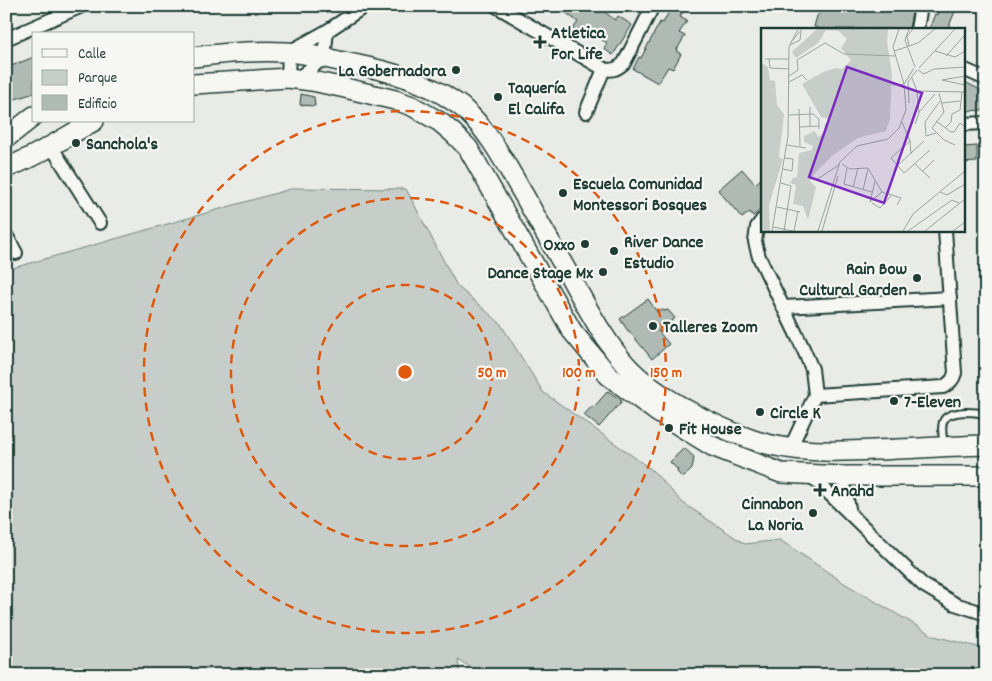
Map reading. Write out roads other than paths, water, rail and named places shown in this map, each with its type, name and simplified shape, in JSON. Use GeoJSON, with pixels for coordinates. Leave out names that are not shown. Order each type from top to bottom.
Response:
{"type":"FeatureCollection","features":[{"type":"Feature","properties":{"kind":"main road"},"geometry":{"type":"LineString","coordinates":[[195,57],[262,51],[289,52],[327,58],[402,76],[434,89],[463,108],[475,120],[500,154],[588,310],[614,350],[629,368],[664,396],[683,408],[729,431],[755,441],[790,449],[828,452],[986,445]]}},
{"type":"Feature","properties":{"kind":"main road"},"geometry":{"type":"LineString","coordinates":[[327,58],[320,70],[322,79],[327,84]]}},
{"type":"Feature","properties":{"kind":"main road"},"geometry":{"type":"LineString","coordinates":[[195,84],[292,78],[381,96],[412,106],[440,122],[468,148],[572,331],[609,376],[665,417],[712,446],[781,473],[842,476],[986,476]]}},
{"type":"Feature","properties":{"kind":"main road"},"geometry":{"type":"LineString","coordinates":[[6,127],[32,117]]}},
{"type":"Feature","properties":{"kind":"main road"},"geometry":{"type":"LineString","coordinates":[[6,138],[32,118]]}},
{"type":"Feature","properties":{"kind":"main road"},"geometry":{"type":"LineString","coordinates":[[6,168],[32,157],[92,122]]}},
{"type":"Feature","properties":{"kind":"main road"},"geometry":{"type":"LineString","coordinates":[[552,296],[562,299],[567,298],[574,294],[576,287]]}},
{"type":"Feature","properties":{"kind":"main road"},"geometry":{"type":"LineString","coordinates":[[568,323],[568,311],[573,307],[580,306],[588,310]]}},
{"type":"Feature","properties":{"kind":"main road"},"geometry":{"type":"LineString","coordinates":[[927,476],[922,472],[921,460],[924,453],[937,447]]}},
{"type":"Feature","properties":{"kind":"main road"},"geometry":{"type":"LineString","coordinates":[[898,476],[908,463],[905,449]]}},
{"type":"Feature","properties":{"kind":"street"},"geometry":{"type":"LineString","coordinates":[[6,39],[82,6]]}},
{"type":"Feature","properties":{"kind":"street"},"geometry":{"type":"LineString","coordinates":[[327,31],[327,58],[292,78],[289,52],[327,31],[365,6]]}},
{"type":"Feature","properties":{"kind":"street"},"geometry":{"type":"LineString","coordinates":[[496,6],[604,69],[612,70],[618,68],[624,62],[653,6]]}},
{"type":"Feature","properties":{"kind":"street"},"geometry":{"type":"LineString","coordinates":[[917,28],[921,6]]}},
{"type":"Feature","properties":{"kind":"street"},"geometry":{"type":"LineString","coordinates":[[586,112],[604,69]]}},
{"type":"Feature","properties":{"kind":"street"},"geometry":{"type":"LineString","coordinates":[[964,69],[986,79]]}},
{"type":"Feature","properties":{"kind":"street"},"geometry":{"type":"LineString","coordinates":[[964,124],[986,123]]}},
{"type":"Feature","properties":{"kind":"street"},"geometry":{"type":"LineString","coordinates":[[51,146],[100,223]]}},
{"type":"Feature","properties":{"kind":"street"},"geometry":{"type":"LineString","coordinates":[[760,224],[755,242],[759,257],[812,369],[815,395],[790,449]]}},
{"type":"Feature","properties":{"kind":"street"},"geometry":{"type":"LineString","coordinates":[[815,395],[943,386],[953,379],[955,373],[945,231]]}},
{"type":"Feature","properties":{"kind":"street"},"geometry":{"type":"LineString","coordinates":[[6,235],[16,253]]}},
{"type":"Feature","properties":{"kind":"street"},"geometry":{"type":"LineString","coordinates":[[784,307],[950,298]]}},
{"type":"Feature","properties":{"kind":"street"},"geometry":{"type":"LineString","coordinates":[[809,474],[923,585],[955,604],[986,614]]}},
{"type":"Feature","properties":{"kind":"street"},"geometry":{"type":"LineString","coordinates":[[842,476],[850,513]]}},
{"type":"Feature","properties":{"kind":"lane"},"geometry":{"type":"LineString","coordinates":[[937,447],[944,418],[949,414],[973,412],[986,416]]}},
{"type":"Feature","properties":{"kind":"place","name":"Atletica For Life"},"geometry":{"type":"Point","coordinates":[540,42]}},
{"type":"Feature","properties":{"kind":"place","name":"La Gobernadora"},"geometry":{"type":"Point","coordinates":[456,70]}},
{"type":"Feature","properties":{"kind":"place","name":"Taquería El Califa"},"geometry":{"type":"Point","coordinates":[498,97]}},
{"type":"Feature","properties":{"kind":"place","name":"Sanchola's"},"geometry":{"type":"Point","coordinates":[76,143]}},
{"type":"Feature","properties":{"kind":"place","name":"Escuela Comunidad Montessori Bosques"},"geometry":{"type":"Point","coordinates":[563,193]}},
{"type":"Feature","properties":{"kind":"place","name":"Oxxo"},"geometry":{"type":"Point","coordinates":[585,244]}},
{"type":"Feature","properties":{"kind":"place","name":"River Dance Estudio"},"geometry":{"type":"Point","coordinates":[614,251]}},
{"type":"Feature","properties":{"kind":"place","name":"Dance Stage Mx"},"geometry":{"type":"Point","coordinates":[603,272]}},
{"type":"Feature","properties":{"kind":"place","name":"Rain Bow Cultural Garden"},"geometry":{"type":"Point","coordinates":[917,278]}},
{"type":"Feature","properties":{"kind":"place","name":"Talleres Zoom"},"geometry":{"type":"Point","coordinates":[653,326]}},
{"type":"Feature","properties":{"kind":"place","name":"7-Eleven"},"geometry":{"type":"Point","coordinates":[894,401]}},
{"type":"Feature","properties":{"kind":"place","name":"Circle K"},"geometry":{"type":"Point","coordinates":[760,412]}},
{"type":"Feature","properties":{"kind":"place","name":"Fit House"},"geometry":{"type":"Point","coordinates":[669,428]}},
{"type":"Feature","properties":{"kind":"place","name":"Anahd"},"geometry":{"type":"Point","coordinates":[820,490]}},
{"type":"Feature","properties":{"kind":"place","name":"Cinnabon La Noria"},"geometry":{"type":"Point","coordinates":[813,513]}}]}
